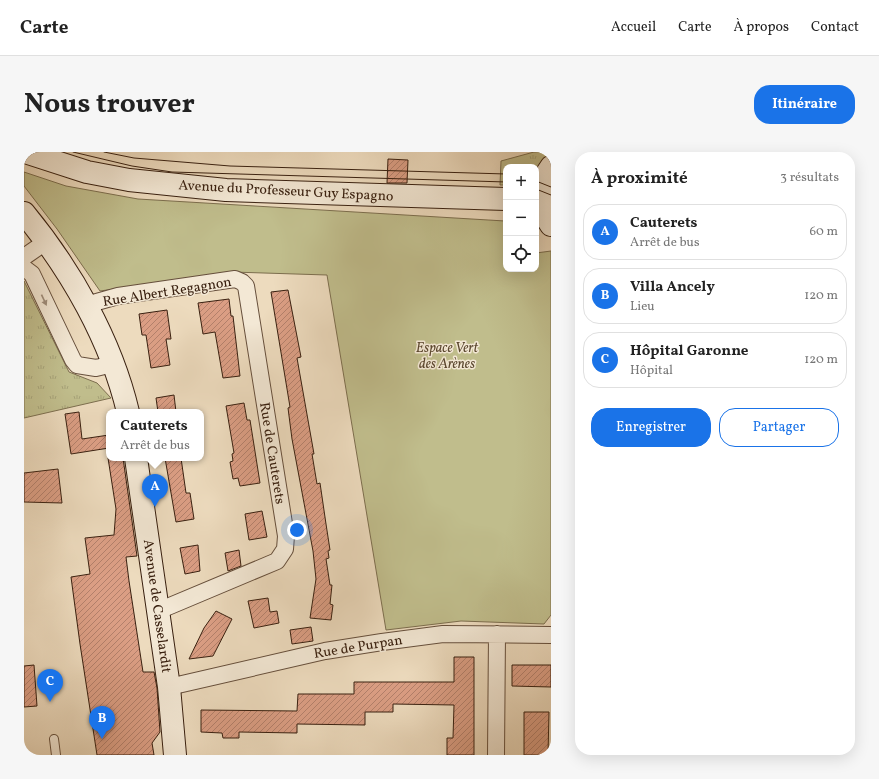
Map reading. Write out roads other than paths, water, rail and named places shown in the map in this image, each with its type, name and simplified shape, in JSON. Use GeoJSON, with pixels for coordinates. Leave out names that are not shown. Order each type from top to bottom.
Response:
{"type":"FeatureCollection","features":[{"type":"Feature","properties":{"kind":"street","name":"Avenue du Professeur Guy Espagno"},"geometry":{"type":"LineString","coordinates":[[25,152],[87,172],[129,180],[226,190],[503,198]]}},
{"type":"Feature","properties":{"kind":"street"},"geometry":{"type":"LineString","coordinates":[[543,179],[540,196],[543,214]]}},
{"type":"Feature","properties":{"kind":"street"},"geometry":{"type":"LineString","coordinates":[[24,213],[47,241],[86,305],[122,386],[127,409]]}},
{"type":"Feature","properties":{"kind":"street"},"geometry":{"type":"LineString","coordinates":[[24,257],[47,241]]}},
{"type":"Feature","properties":{"kind":"street"},"geometry":{"type":"LineString","coordinates":[[24,268],[32,274],[73,360],[77,365],[96,368],[113,364]]}},
{"type":"Feature","properties":{"kind":"street","name":"Rue Albert Regagnon"},"geometry":{"type":"LineString","coordinates":[[86,305],[118,296],[234,279],[242,282],[246,286]]}},
{"type":"Feature","properties":{"kind":"street","name":"Rue de Cauterets"},"geometry":{"type":"LineString","coordinates":[[158,611],[277,561],[285,549],[286,536],[246,286]]}},
{"type":"Feature","properties":{"kind":"street","name":"Avenue de Casselardit"},"geometry":{"type":"LineString","coordinates":[[136,461],[169,687],[175,755]]}},
{"type":"Feature","properties":{"kind":"street","name":"Rue de Purpan"},"geometry":{"type":"LineString","coordinates":[[169,687],[325,651],[443,634],[551,635]]}},
{"type":"Feature","properties":{"kind":"street"},"geometry":{"type":"LineString","coordinates":[[496,755],[497,634]]}},
{"type":"Feature","properties":{"kind":"lane"},"geometry":{"type":"LineString","coordinates":[[54,738],[56,755]]}},
{"type":"Feature","properties":{"kind":"tram line"},"geometry":{"type":"LineString","coordinates":[[73,152],[132,166],[172,172],[503,182]]}},
{"type":"Feature","properties":{"kind":"tram line"},"geometry":{"type":"LineString","coordinates":[[104,152],[134,158],[230,166],[503,174]]}},
{"type":"Feature","properties":{"kind":"tram line"},"geometry":{"type":"LineString","coordinates":[[539,182],[551,187]]}},
{"type":"Feature","properties":{"kind":"tram line"},"geometry":{"type":"LineString","coordinates":[[539,190],[551,195]]}},
{"type":"Feature","properties":{"kind":"place","name":"Cauterets"},"geometry":{"type":"Point","coordinates":[155,507]}},
{"type":"Feature","properties":{"kind":"place","name":"Hôpital Garonne"},"geometry":{"type":"Point","coordinates":[50,702]}},
{"type":"Feature","properties":{"kind":"place","name":"Villa Ancely"},"geometry":{"type":"Point","coordinates":[102,739]}},
{"type":"Feature","properties":{"kind":"park label","name":"Espace Vert des Arènes"},"geometry":{"type":"Point","coordinates":[447,356]}}]}
